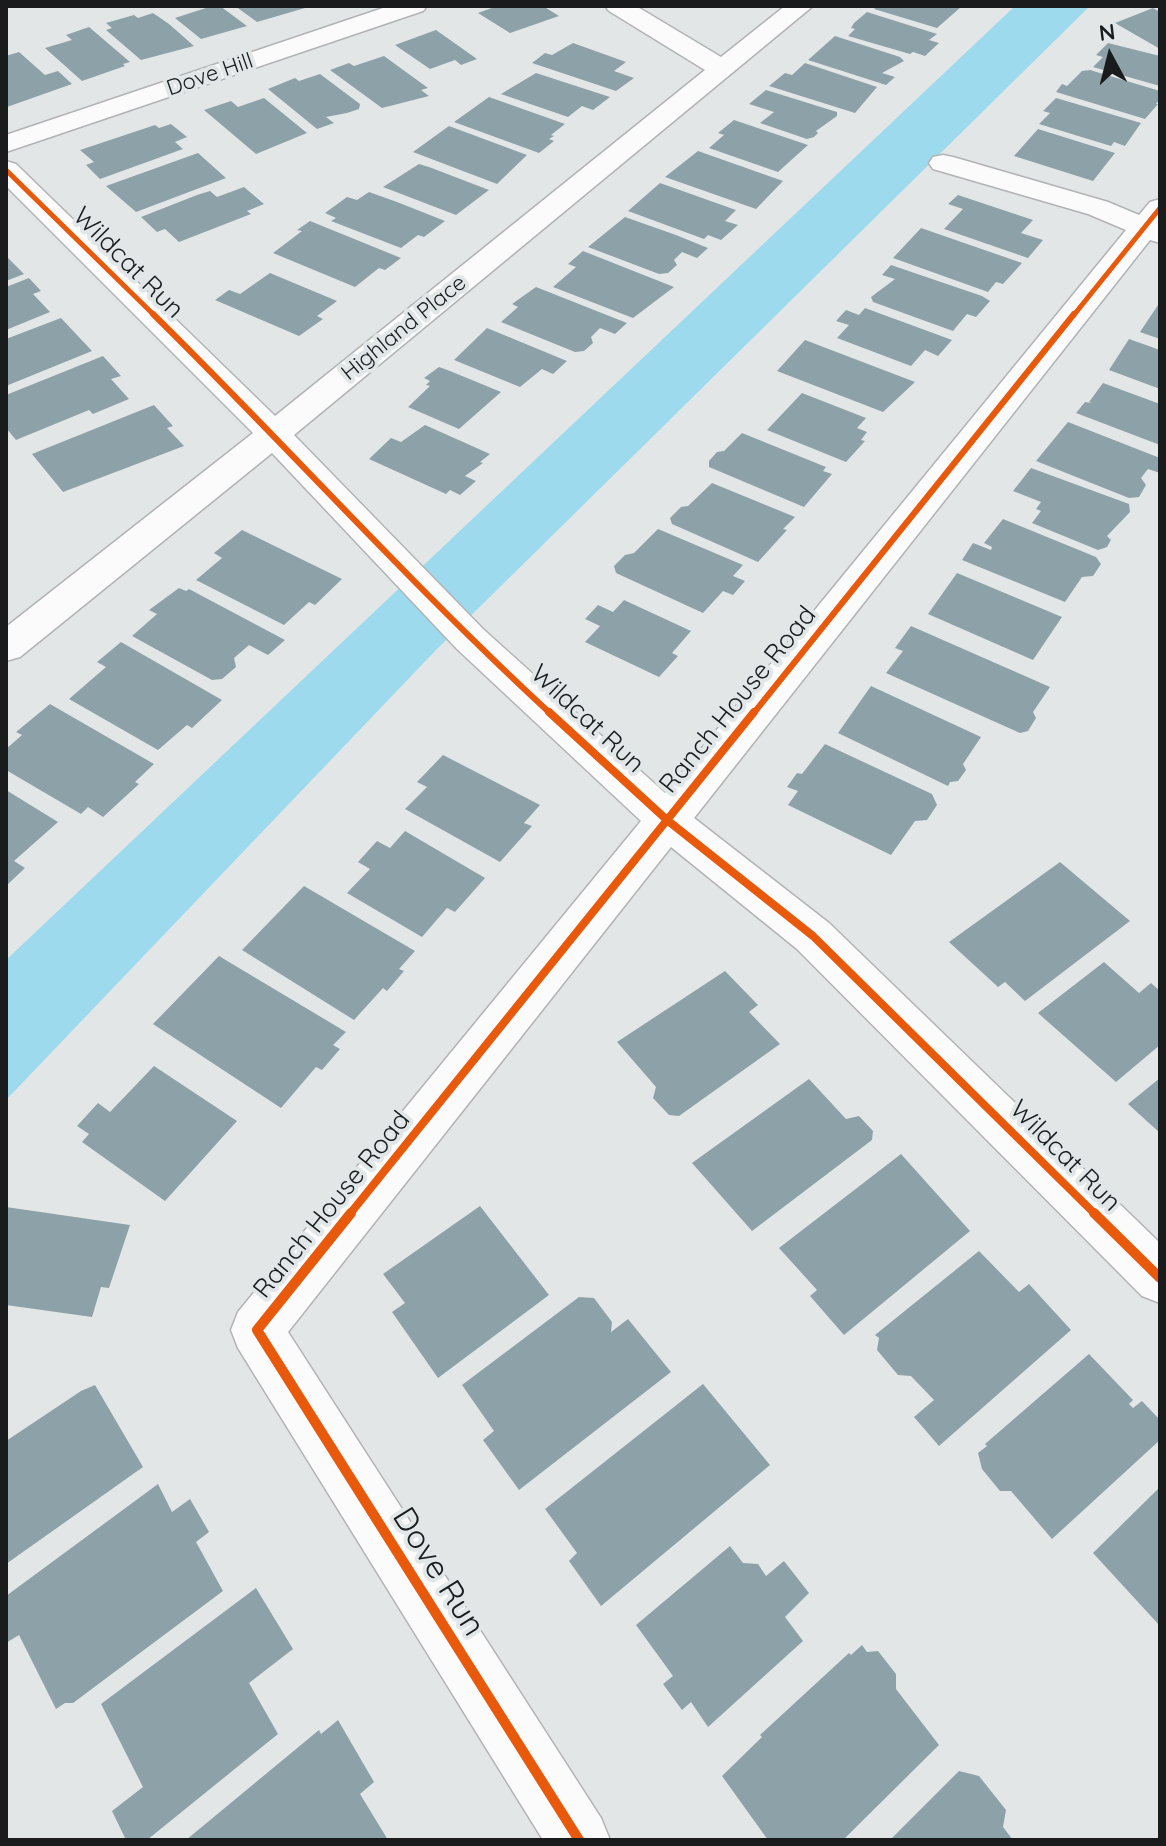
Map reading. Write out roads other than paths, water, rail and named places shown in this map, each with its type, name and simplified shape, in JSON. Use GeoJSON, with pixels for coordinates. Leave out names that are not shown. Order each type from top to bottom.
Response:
{"type":"FeatureCollection","features":[{"type":"Feature","properties":{"kind":"street","name":"Dove Hill"},"geometry":{"type":"LineString","coordinates":[[6,144],[414,6]]}},
{"type":"Feature","properties":{"kind":"street"},"geometry":{"type":"LineString","coordinates":[[618,6],[722,69]]}},
{"type":"Feature","properties":{"kind":"street","name":"Highland Place"},"geometry":{"type":"LineString","coordinates":[[6,647],[274,434],[800,6]]}},
{"type":"Feature","properties":{"kind":"street"},"geometry":{"type":"LineString","coordinates":[[943,163],[1155,223]]}},
{"type":"Feature","properties":{"kind":"street","name":"Wildcat Run"},"geometry":{"type":"LineString","coordinates":[[6,170],[274,434],[470,639],[667,820],[813,936],[1160,1278]]}},
{"type":"Feature","properties":{"kind":"street","name":"Ranch House Road"},"geometry":{"type":"LineString","coordinates":[[257,1330],[667,820],[1155,223]]}},
{"type":"Feature","properties":{"kind":"street","name":"Dove Run"},"geometry":{"type":"LineString","coordinates":[[257,1330],[579,1840]]}}]}
